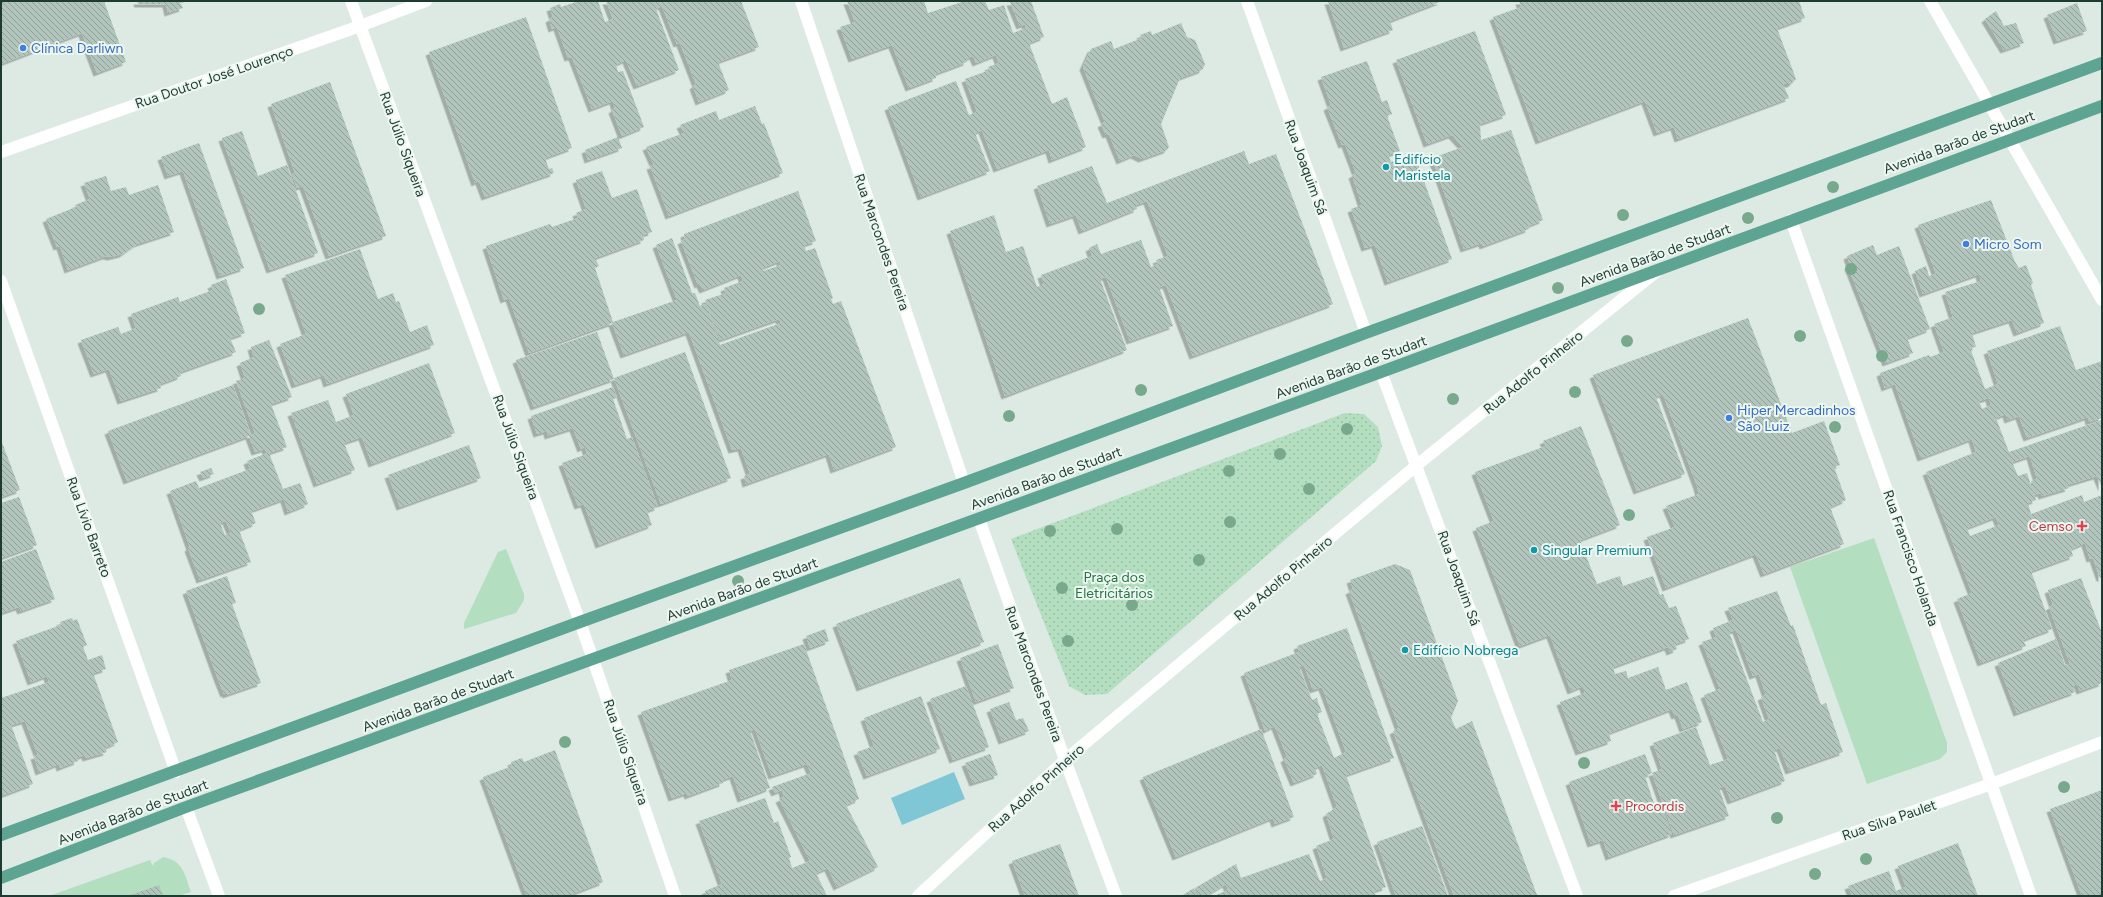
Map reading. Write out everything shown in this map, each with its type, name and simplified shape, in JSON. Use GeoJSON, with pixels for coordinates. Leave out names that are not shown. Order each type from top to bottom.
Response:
{"type":"FeatureCollection","features":[{"type":"Feature","properties":{"kind":"main road","name":"Avenida Barão de Studart"},"geometry":{"type":"LineString","coordinates":[[1,835],[176,772],[580,622],[964,483],[1366,333],[2102,63]]}},
{"type":"Feature","properties":{"kind":"main road","name":"Avenida Barão de Studart"},"geometry":{"type":"LineString","coordinates":[[1,878],[186,807],[594,660],[1658,271],[1791,220],[2102,106]]}},
{"type":"Feature","properties":{"kind":"street","name":"Rua Júlio Siqueira"},"geometry":{"type":"LineString","coordinates":[[351,1],[594,660],[675,896]]}},
{"type":"Feature","properties":{"kind":"street","name":"Rua Doutor José Lourenço"},"geometry":{"type":"LineString","coordinates":[[1,152],[360,26],[426,1]]}},
{"type":"Feature","properties":{"kind":"street","name":"Rua Marcondes Pereira"},"geometry":{"type":"LineString","coordinates":[[801,1],[964,483]]}},
{"type":"Feature","properties":{"kind":"street","name":"Rua Joaquim Sá"},"geometry":{"type":"LineString","coordinates":[[1247,1],[1366,333]]}},
{"type":"Feature","properties":{"kind":"street"},"geometry":{"type":"LineString","coordinates":[[1930,1],[2102,300]]}},
{"type":"Feature","properties":{"kind":"street","name":"Rua Francisco Holanda"},"geometry":{"type":"LineString","coordinates":[[1791,220],[2031,896]]}},
{"type":"Feature","properties":{"kind":"street","name":"Rua Adolfo Pinheiro"},"geometry":{"type":"LineString","coordinates":[[918,896],[1064,760],[1417,465],[1658,271]]}},
{"type":"Feature","properties":{"kind":"street","name":"Rua Lívio Barreto"},"geometry":{"type":"LineString","coordinates":[[1,281],[176,772]]}},
{"type":"Feature","properties":{"kind":"street","name":"Rua Joaquim Sá"},"geometry":{"type":"LineString","coordinates":[[1381,372],[1577,896]]}},
{"type":"Feature","properties":{"kind":"street","name":"Rua Marcondes Pereira"},"geometry":{"type":"LineString","coordinates":[[979,519],[1064,760],[1116,896]]}},
{"type":"Feature","properties":{"kind":"street","name":"Rua Silva Paulet"},"geometry":{"type":"LineString","coordinates":[[1674,896],[1991,784],[2102,742]]}},
{"type":"Feature","properties":{"kind":"street"},"geometry":{"type":"LineString","coordinates":[[186,807],[219,896]]}},
{"type":"Feature","properties":{"kind":"green space","name":"Praça dos Eletricitários"},"geometry":{"type":"Polygon","coordinates":[[[1345,413],[1364,414],[1378,427],[1382,446],[1376,461],[1107,694],[1085,695],[1069,686],[1011,539],[1345,413]]]}},
{"type":"Feature","properties":{"kind":"green space"},"geometry":{"type":"Polygon","coordinates":[[[1874,538],[1947,743],[1947,752],[1940,759],[1867,784],[1790,567],[1874,538]]]}},
{"type":"Feature","properties":{"kind":"green space"},"geometry":{"type":"Polygon","coordinates":[[[506,549],[524,594],[524,600],[516,613],[464,629],[464,623],[498,552],[506,549]]]}},
{"type":"Feature","properties":{"kind":"green space"},"geometry":{"type":"Polygon","coordinates":[[[163,857],[175,861],[179,865],[185,874],[191,892],[178,896],[49,896],[150,860],[153,866],[154,863],[163,857]]]}},
{"type":"Feature","properties":{"kind":"water"},"geometry":{"type":"Polygon","coordinates":[[[954,772],[965,799],[902,825],[891,798],[954,772]]]}},
{"type":"Feature","properties":{"kind":"building","name":"Clínica Darliwn"},"geometry":{"type":"Polygon","coordinates":[[[1,1],[104,1],[126,62],[97,73],[82,33],[1,64],[1,1]]]}},
{"type":"Feature","properties":{"kind":"building"},"geometry":{"type":"Polygon","coordinates":[[[137,1],[185,2],[180,3],[183,8],[168,13],[166,4],[138,4],[137,1]]]}},
{"type":"Feature","properties":{"kind":"building"},"geometry":{"type":"Polygon","coordinates":[[[579,1],[598,1],[605,22],[613,19],[606,1],[741,1],[759,47],[718,62],[729,90],[699,102],[693,86],[696,84],[680,43],[677,44],[662,6],[656,9],[679,70],[637,86],[626,60],[616,65],[618,72],[623,71],[644,127],[622,136],[612,110],[615,108],[613,101],[592,109],[572,57],[568,58],[557,27],[552,29],[549,19],[553,17],[550,8],[560,4],[561,7],[579,1]]]}},
{"type":"Feature","properties":{"kind":"building"},"geometry":{"type":"Polygon","coordinates":[[[847,1],[924,1],[928,13],[965,1],[985,1],[989,10],[1004,5],[1013,33],[1026,28],[1025,24],[1020,26],[1010,2],[1031,1],[1044,37],[1029,43],[1052,104],[1067,97],[1086,147],[1052,160],[1049,150],[997,169],[982,130],[975,133],[990,171],[921,197],[888,107],[956,81],[969,115],[977,112],[965,79],[990,70],[988,67],[999,63],[996,55],[976,63],[973,56],[966,59],[967,62],[935,74],[936,78],[909,88],[892,45],[852,59],[840,27],[855,22],[847,1]]]}},
{"type":"Feature","properties":{"kind":"building"},"geometry":{"type":"Polygon","coordinates":[[[1328,1],[1442,1],[1390,21],[1393,30],[1344,48],[1328,1]]]}},
{"type":"Feature","properties":{"kind":"building"},"geometry":{"type":"Polygon","coordinates":[[[1519,1],[1799,1],[1805,18],[1777,28],[1796,79],[1791,84],[1783,84],[1789,98],[1678,139],[1674,127],[1657,133],[1645,101],[1539,141],[1493,17],[1521,7],[1519,1]]]}},
{"type":"Feature","properties":{"kind":"building"},"geometry":{"type":"Polygon","coordinates":[[[2077,3],[2087,31],[2057,41],[2047,15],[2077,3]]]}},
{"type":"Feature","properties":{"kind":"building"},"geometry":{"type":"Polygon","coordinates":[[[1996,11],[2004,26],[2016,23],[2024,43],[2004,50],[1985,19],[1996,11]]]}},
{"type":"Feature","properties":{"kind":"building"},"geometry":{"type":"Polygon","coordinates":[[[526,17],[572,148],[545,158],[549,169],[552,168],[554,173],[485,197],[479,181],[475,183],[429,52],[526,17]]]}},
{"type":"Feature","properties":{"kind":"building"},"geometry":{"type":"Polygon","coordinates":[[[1181,23],[1187,37],[1195,40],[1205,64],[1202,70],[1180,78],[1161,124],[1169,147],[1167,150],[1142,159],[1134,155],[1120,161],[1109,134],[1106,135],[1101,124],[1105,122],[1083,67],[1091,49],[1111,41],[1114,49],[1142,38],[1140,35],[1151,31],[1152,35],[1181,23]]]}},
{"type":"Feature","properties":{"kind":"building"},"geometry":{"type":"Polygon","coordinates":[[[1475,31],[1506,115],[1480,124],[1481,140],[1511,130],[1543,220],[1528,226],[1529,229],[1483,246],[1482,243],[1464,249],[1432,158],[1463,147],[1452,135],[1427,144],[1396,60],[1475,31]]]}},
{"type":"Feature","properties":{"kind":"building","name":"Edifício Maristela"},"geometry":{"type":"Polygon","coordinates":[[[1367,61],[1382,102],[1387,100],[1392,114],[1387,116],[1400,151],[1388,155],[1391,162],[1414,153],[1452,259],[1388,282],[1375,245],[1365,248],[1351,209],[1362,205],[1352,175],[1356,173],[1345,144],[1342,145],[1327,107],[1331,105],[1321,77],[1367,61]]]}},
{"type":"Feature","properties":{"kind":"building"},"geometry":{"type":"Polygon","coordinates":[[[330,82],[386,236],[329,256],[303,186],[297,188],[292,174],[295,173],[271,104],[330,82]]]}},
{"type":"Feature","properties":{"kind":"building"},"geometry":{"type":"Polygon","coordinates":[[[755,106],[762,124],[764,123],[783,173],[669,216],[650,166],[654,165],[646,147],[684,133],[680,125],[716,111],[719,120],[755,106]]]}},
{"type":"Feature","properties":{"kind":"building"},"geometry":{"type":"Polygon","coordinates":[[[242,131],[258,176],[287,165],[318,253],[270,270],[222,138],[242,131]]]}},
{"type":"Feature","properties":{"kind":"building"},"geometry":{"type":"Polygon","coordinates":[[[618,137],[622,148],[588,160],[585,150],[618,137]]]}},
{"type":"Feature","properties":{"kind":"building"},"geometry":{"type":"Polygon","coordinates":[[[199,143],[244,268],[220,276],[183,171],[168,176],[161,157],[199,143]]]}},
{"type":"Feature","properties":{"kind":"building"},"geometry":{"type":"Polygon","coordinates":[[[1244,151],[1249,164],[1276,154],[1333,304],[1193,356],[1166,285],[1159,287],[1173,326],[1130,341],[1106,277],[1100,279],[1127,350],[1005,396],[950,231],[994,215],[1006,252],[1023,246],[1037,287],[1044,284],[1041,275],[1092,256],[1089,248],[1097,244],[1101,254],[1141,240],[1151,267],[1158,264],[1156,260],[1168,256],[1147,201],[1136,205],[1137,209],[1082,231],[1076,215],[1050,224],[1037,186],[1092,166],[1107,203],[1244,151]]]}},
{"type":"Feature","properties":{"kind":"building"},"geometry":{"type":"Polygon","coordinates":[[[602,171],[612,198],[637,189],[652,232],[643,235],[644,240],[595,258],[599,266],[595,268],[613,322],[677,300],[656,245],[672,238],[692,293],[695,293],[700,306],[706,304],[720,345],[781,323],[779,319],[720,340],[705,300],[726,293],[724,288],[743,281],[741,275],[703,290],[700,284],[698,285],[681,241],[685,239],[684,234],[798,191],[816,241],[804,245],[806,251],[815,248],[833,298],[831,299],[833,304],[841,301],[896,447],[834,470],[829,454],[746,484],[744,476],[750,474],[741,448],[732,450],[689,332],[624,355],[612,323],[529,353],[509,298],[504,300],[486,246],[550,224],[552,227],[578,218],[576,213],[586,209],[576,180],[602,171]],[[780,261],[762,268],[763,271],[781,265],[780,261]]]}},
{"type":"Feature","properties":{"kind":"building"},"geometry":{"type":"Polygon","coordinates":[[[106,176],[111,191],[126,187],[129,195],[158,185],[174,232],[137,244],[123,254],[111,257],[106,256],[68,270],[60,246],[57,247],[46,219],[76,207],[75,205],[90,199],[84,183],[106,176]]]}},
{"type":"Feature","properties":{"kind":"building"},"geometry":{"type":"Polygon","coordinates":[[[1991,200],[2015,262],[2019,268],[2026,265],[2033,283],[2031,285],[2044,323],[2017,333],[2012,320],[1972,333],[1976,347],[1970,348],[1985,389],[1998,384],[1987,351],[2060,326],[2076,370],[2102,361],[2102,418],[2089,422],[2088,417],[2027,438],[2019,416],[2008,420],[2006,414],[1996,418],[2009,452],[2102,420],[2102,488],[2097,476],[2067,485],[2069,488],[2042,496],[2041,493],[2035,495],[2031,481],[2037,479],[2030,456],[2012,462],[2018,476],[2027,473],[2036,500],[2028,503],[2031,514],[2082,495],[2084,502],[2102,495],[2102,578],[2100,578],[2093,558],[2090,559],[2085,543],[2071,549],[2073,556],[2031,571],[2052,629],[2023,640],[2026,646],[1981,663],[1957,599],[1972,593],[1926,472],[1976,452],[1972,439],[1921,458],[1895,384],[1885,388],[1880,373],[1929,355],[1930,357],[1944,352],[1934,324],[1953,317],[1945,292],[1981,281],[1979,274],[1923,294],[1915,271],[1926,266],[1929,276],[1936,274],[1918,225],[1991,200]],[[1989,398],[1979,401],[1982,409],[1991,405],[1989,398]],[[1996,517],[1967,528],[1970,536],[1999,525],[1996,517]]]}},
{"type":"Feature","properties":{"kind":"building"},"geometry":{"type":"Polygon","coordinates":[[[1873,245],[1877,255],[1899,246],[1930,329],[1907,338],[1913,353],[1886,363],[1848,266],[1850,265],[1847,256],[1873,245]]]}},
{"type":"Feature","properties":{"kind":"building"},"geometry":{"type":"Polygon","coordinates":[[[360,249],[378,299],[393,293],[396,302],[399,301],[410,332],[427,325],[434,345],[327,384],[324,375],[295,385],[280,344],[306,334],[285,275],[360,249]]]}},
{"type":"Feature","properties":{"kind":"building"},"geometry":{"type":"Polygon","coordinates":[[[226,279],[245,333],[230,338],[236,352],[180,372],[181,376],[160,384],[161,388],[121,401],[109,369],[94,374],[81,340],[118,327],[121,334],[136,328],[131,314],[178,297],[180,302],[213,290],[211,285],[226,279]]]}},
{"type":"Feature","properties":{"kind":"building"},"geometry":{"type":"Polygon","coordinates":[[[1748,318],[1792,433],[1824,421],[1840,465],[1834,467],[1846,500],[1830,507],[1844,544],[1764,574],[1756,554],[1666,588],[1647,537],[1675,527],[1666,506],[1699,494],[1697,486],[1663,394],[1656,397],[1685,474],[1637,491],[1593,375],[1748,318]]]}},
{"type":"Feature","properties":{"kind":"building"},"geometry":{"type":"Polygon","coordinates":[[[597,332],[614,379],[534,407],[516,360],[597,332]]]}},
{"type":"Feature","properties":{"kind":"building"},"geometry":{"type":"Polygon","coordinates":[[[269,340],[292,397],[271,404],[287,447],[269,453],[283,489],[300,483],[308,504],[288,512],[284,499],[251,511],[256,523],[239,530],[251,562],[200,580],[170,491],[196,481],[199,488],[250,469],[247,461],[267,453],[265,449],[255,452],[249,436],[127,481],[108,431],[233,385],[251,435],[255,433],[236,381],[245,378],[240,363],[254,357],[251,347],[269,340]],[[226,521],[220,523],[225,535],[231,533],[226,521]]]}},
{"type":"Feature","properties":{"kind":"building"},"geometry":{"type":"Polygon","coordinates":[[[685,352],[731,478],[661,504],[614,378],[685,352]]]}},
{"type":"Feature","properties":{"kind":"building"},"geometry":{"type":"Polygon","coordinates":[[[429,363],[455,433],[372,464],[362,437],[344,443],[355,470],[317,484],[291,413],[328,400],[336,422],[354,415],[346,394],[429,363]]]}},
{"type":"Feature","properties":{"kind":"building"},"geometry":{"type":"Polygon","coordinates":[[[613,387],[617,398],[613,399],[627,439],[632,437],[658,507],[647,511],[652,525],[599,545],[584,504],[578,506],[562,463],[587,454],[585,447],[581,449],[573,428],[548,436],[547,431],[537,434],[531,416],[613,387]]]}},
{"type":"Feature","properties":{"kind":"building"},"geometry":{"type":"Polygon","coordinates":[[[1581,426],[1620,525],[1580,540],[1597,584],[1620,576],[1623,586],[1653,576],[1660,595],[1663,594],[1669,608],[1676,606],[1689,639],[1675,644],[1677,649],[1670,652],[1668,647],[1613,667],[1615,674],[1626,671],[1628,678],[1658,667],[1666,690],[1687,682],[1702,722],[1683,729],[1678,715],[1675,716],[1672,709],[1609,733],[1611,741],[1579,752],[1560,702],[1585,693],[1583,686],[1571,691],[1550,635],[1520,646],[1476,528],[1494,521],[1475,472],[1546,446],[1543,441],[1581,426]]]}},
{"type":"Feature","properties":{"kind":"building"},"geometry":{"type":"Polygon","coordinates":[[[1,440],[20,490],[1,497],[1,440]]]}},
{"type":"Feature","properties":{"kind":"building"},"geometry":{"type":"Polygon","coordinates":[[[469,445],[481,478],[400,507],[388,475],[469,445]]]}},
{"type":"Feature","properties":{"kind":"building"},"geometry":{"type":"Polygon","coordinates":[[[211,468],[214,474],[203,478],[200,472],[211,468]]]}},
{"type":"Feature","properties":{"kind":"building"},"geometry":{"type":"Polygon","coordinates":[[[19,497],[37,545],[1,558],[1,503],[19,497]]]}},
{"type":"Feature","properties":{"kind":"building"},"geometry":{"type":"Polygon","coordinates":[[[36,549],[55,599],[21,611],[19,607],[1,613],[1,562],[36,549]]]}},
{"type":"Feature","properties":{"kind":"building"},"geometry":{"type":"Polygon","coordinates":[[[1395,564],[1410,570],[1458,701],[1451,718],[1456,729],[1472,721],[1537,895],[1454,896],[1393,731],[1399,728],[1349,591],[1353,589],[1350,580],[1395,564]]]}},
{"type":"Feature","properties":{"kind":"building"},"geometry":{"type":"Polygon","coordinates":[[[227,576],[236,603],[232,604],[261,683],[226,695],[226,693],[224,694],[218,679],[186,591],[227,576]]]}},
{"type":"Feature","properties":{"kind":"building"},"geometry":{"type":"Polygon","coordinates":[[[960,578],[984,642],[860,688],[836,624],[960,578]]]}},
{"type":"Feature","properties":{"kind":"building"},"geometry":{"type":"Polygon","coordinates":[[[2081,578],[2102,633],[2102,683],[2080,691],[2077,684],[2073,686],[2075,692],[2017,713],[1998,663],[2056,639],[2065,665],[2070,664],[2049,607],[2053,605],[2048,590],[2081,578]]]}},
{"type":"Feature","properties":{"kind":"building"},"geometry":{"type":"Polygon","coordinates":[[[1777,591],[1791,626],[1793,625],[1821,705],[1826,703],[1843,752],[1789,771],[1780,748],[1774,750],[1785,781],[1731,801],[1725,786],[1719,788],[1729,816],[1674,835],[1652,773],[1662,769],[1653,743],[1696,727],[1710,765],[1728,759],[1704,695],[1720,689],[1702,642],[1716,637],[1713,628],[1733,620],[1728,608],[1777,591]],[[1736,630],[1729,632],[1763,722],[1769,719],[1761,697],[1766,695],[1759,674],[1753,676],[1736,630]]]}},
{"type":"Feature","properties":{"kind":"building"},"geometry":{"type":"Polygon","coordinates":[[[72,618],[73,621],[77,619],[87,645],[83,647],[88,660],[102,655],[106,669],[93,673],[118,742],[105,748],[107,752],[86,758],[85,755],[76,758],[78,761],[60,768],[59,764],[39,772],[34,756],[38,755],[25,721],[11,725],[33,784],[1,796],[1,698],[49,682],[47,676],[31,682],[16,641],[61,625],[60,622],[72,618]]]}},
{"type":"Feature","properties":{"kind":"building"},"geometry":{"type":"Polygon","coordinates":[[[1347,628],[1394,758],[1346,775],[1386,887],[1374,891],[1376,896],[1214,896],[1228,890],[1226,884],[1206,896],[1199,896],[1195,888],[1236,864],[1241,878],[1309,854],[1320,881],[1327,878],[1316,846],[1334,839],[1326,814],[1337,807],[1322,765],[1315,768],[1317,774],[1294,783],[1284,759],[1287,757],[1275,726],[1265,731],[1244,673],[1299,652],[1297,646],[1347,628]],[[1304,665],[1299,667],[1312,700],[1317,698],[1322,712],[1317,714],[1334,758],[1346,752],[1322,687],[1313,690],[1304,665]]]}},
{"type":"Feature","properties":{"kind":"building"},"geometry":{"type":"Polygon","coordinates":[[[825,629],[829,641],[810,648],[806,636],[825,629]]]}},
{"type":"Feature","properties":{"kind":"building"},"geometry":{"type":"Polygon","coordinates":[[[804,644],[859,799],[846,805],[878,867],[837,887],[828,868],[816,873],[827,896],[707,896],[705,891],[722,884],[699,821],[765,798],[774,823],[778,821],[791,857],[789,858],[792,868],[810,861],[779,799],[784,797],[782,790],[775,793],[772,787],[811,773],[807,764],[772,776],[755,729],[750,731],[770,788],[741,799],[733,776],[722,780],[723,783],[688,796],[687,793],[672,798],[641,712],[732,680],[729,670],[804,644]]]}},
{"type":"Feature","properties":{"kind":"building"},"geometry":{"type":"Polygon","coordinates":[[[998,644],[1014,688],[976,702],[960,658],[998,644]]]}},
{"type":"Feature","properties":{"kind":"building"},"geometry":{"type":"Polygon","coordinates":[[[966,686],[989,747],[953,760],[930,699],[966,686]]]}},
{"type":"Feature","properties":{"kind":"building"},"geometry":{"type":"Polygon","coordinates":[[[921,696],[940,749],[867,776],[857,752],[874,746],[864,718],[921,696]]]}},
{"type":"Feature","properties":{"kind":"building"},"geometry":{"type":"Polygon","coordinates":[[[1009,702],[1016,720],[1023,718],[1029,731],[1002,741],[990,709],[1009,702]]]}},
{"type":"Feature","properties":{"kind":"building"},"geometry":{"type":"Polygon","coordinates":[[[1261,729],[1294,817],[1275,824],[1273,818],[1176,857],[1143,777],[1261,729]]]}},
{"type":"Feature","properties":{"kind":"building"},"geometry":{"type":"Polygon","coordinates":[[[555,750],[603,882],[572,894],[573,896],[527,896],[483,777],[512,766],[511,762],[522,758],[524,762],[555,750]]]}},
{"type":"Feature","properties":{"kind":"building"},"geometry":{"type":"Polygon","coordinates":[[[990,754],[998,775],[973,783],[965,763],[990,754]]]}},
{"type":"Feature","properties":{"kind":"building","name":"Procordis"},"geometry":{"type":"Polygon","coordinates":[[[1645,754],[1652,773],[1645,776],[1655,807],[1661,805],[1672,834],[1609,857],[1603,840],[1591,844],[1569,782],[1645,754]]]}},
{"type":"Feature","properties":{"kind":"building"},"geometry":{"type":"Polygon","coordinates":[[[2102,790],[2102,896],[2082,896],[2050,809],[2102,790]]]}},
{"type":"Feature","properties":{"kind":"building"},"geometry":{"type":"Polygon","coordinates":[[[1422,826],[1448,896],[1396,896],[1377,842],[1422,826]]]}},
{"type":"Feature","properties":{"kind":"building"},"geometry":{"type":"Polygon","coordinates":[[[1958,843],[1978,896],[1852,896],[1848,886],[1889,871],[1896,891],[1906,887],[1898,866],[1958,843]]]}},
{"type":"Feature","properties":{"kind":"building"},"geometry":{"type":"Polygon","coordinates":[[[1060,844],[1079,896],[1025,896],[1012,861],[1060,844]]]}},
{"type":"Feature","properties":{"kind":"building"},"geometry":{"type":"Polygon","coordinates":[[[159,885],[163,896],[128,896],[159,885]]]}},
{"type":"Feature","properties":{"kind":"building"},"geometry":{"type":"Polygon","coordinates":[[[1194,888],[1197,896],[1181,896],[1186,893],[1194,888]]]}},
{"type":"Feature","properties":{"kind":"place","name":"Clínica Darliwn"},"geometry":{"type":"Point","coordinates":[23,48]}},
{"type":"Feature","properties":{"kind":"place","name":"Edifício Maristela"},"geometry":{"type":"Point","coordinates":[1386,167]}},
{"type":"Feature","properties":{"kind":"place","name":"Micro Som"},"geometry":{"type":"Point","coordinates":[1966,244]}},
{"type":"Feature","properties":{"kind":"place","name":"Hiper Mercadinhos São Luiz"},"geometry":{"type":"Point","coordinates":[1729,418]}},
{"type":"Feature","properties":{"kind":"place","name":"Cemso"},"geometry":{"type":"Point","coordinates":[2082,526]}},
{"type":"Feature","properties":{"kind":"place","name":"Singular Premium"},"geometry":{"type":"Point","coordinates":[1534,550]}},
{"type":"Feature","properties":{"kind":"place","name":"Edifício Nobrega"},"geometry":{"type":"Point","coordinates":[1405,650]}},
{"type":"Feature","properties":{"kind":"place","name":"Procordis"},"geometry":{"type":"Point","coordinates":[1616,806]}}]}
